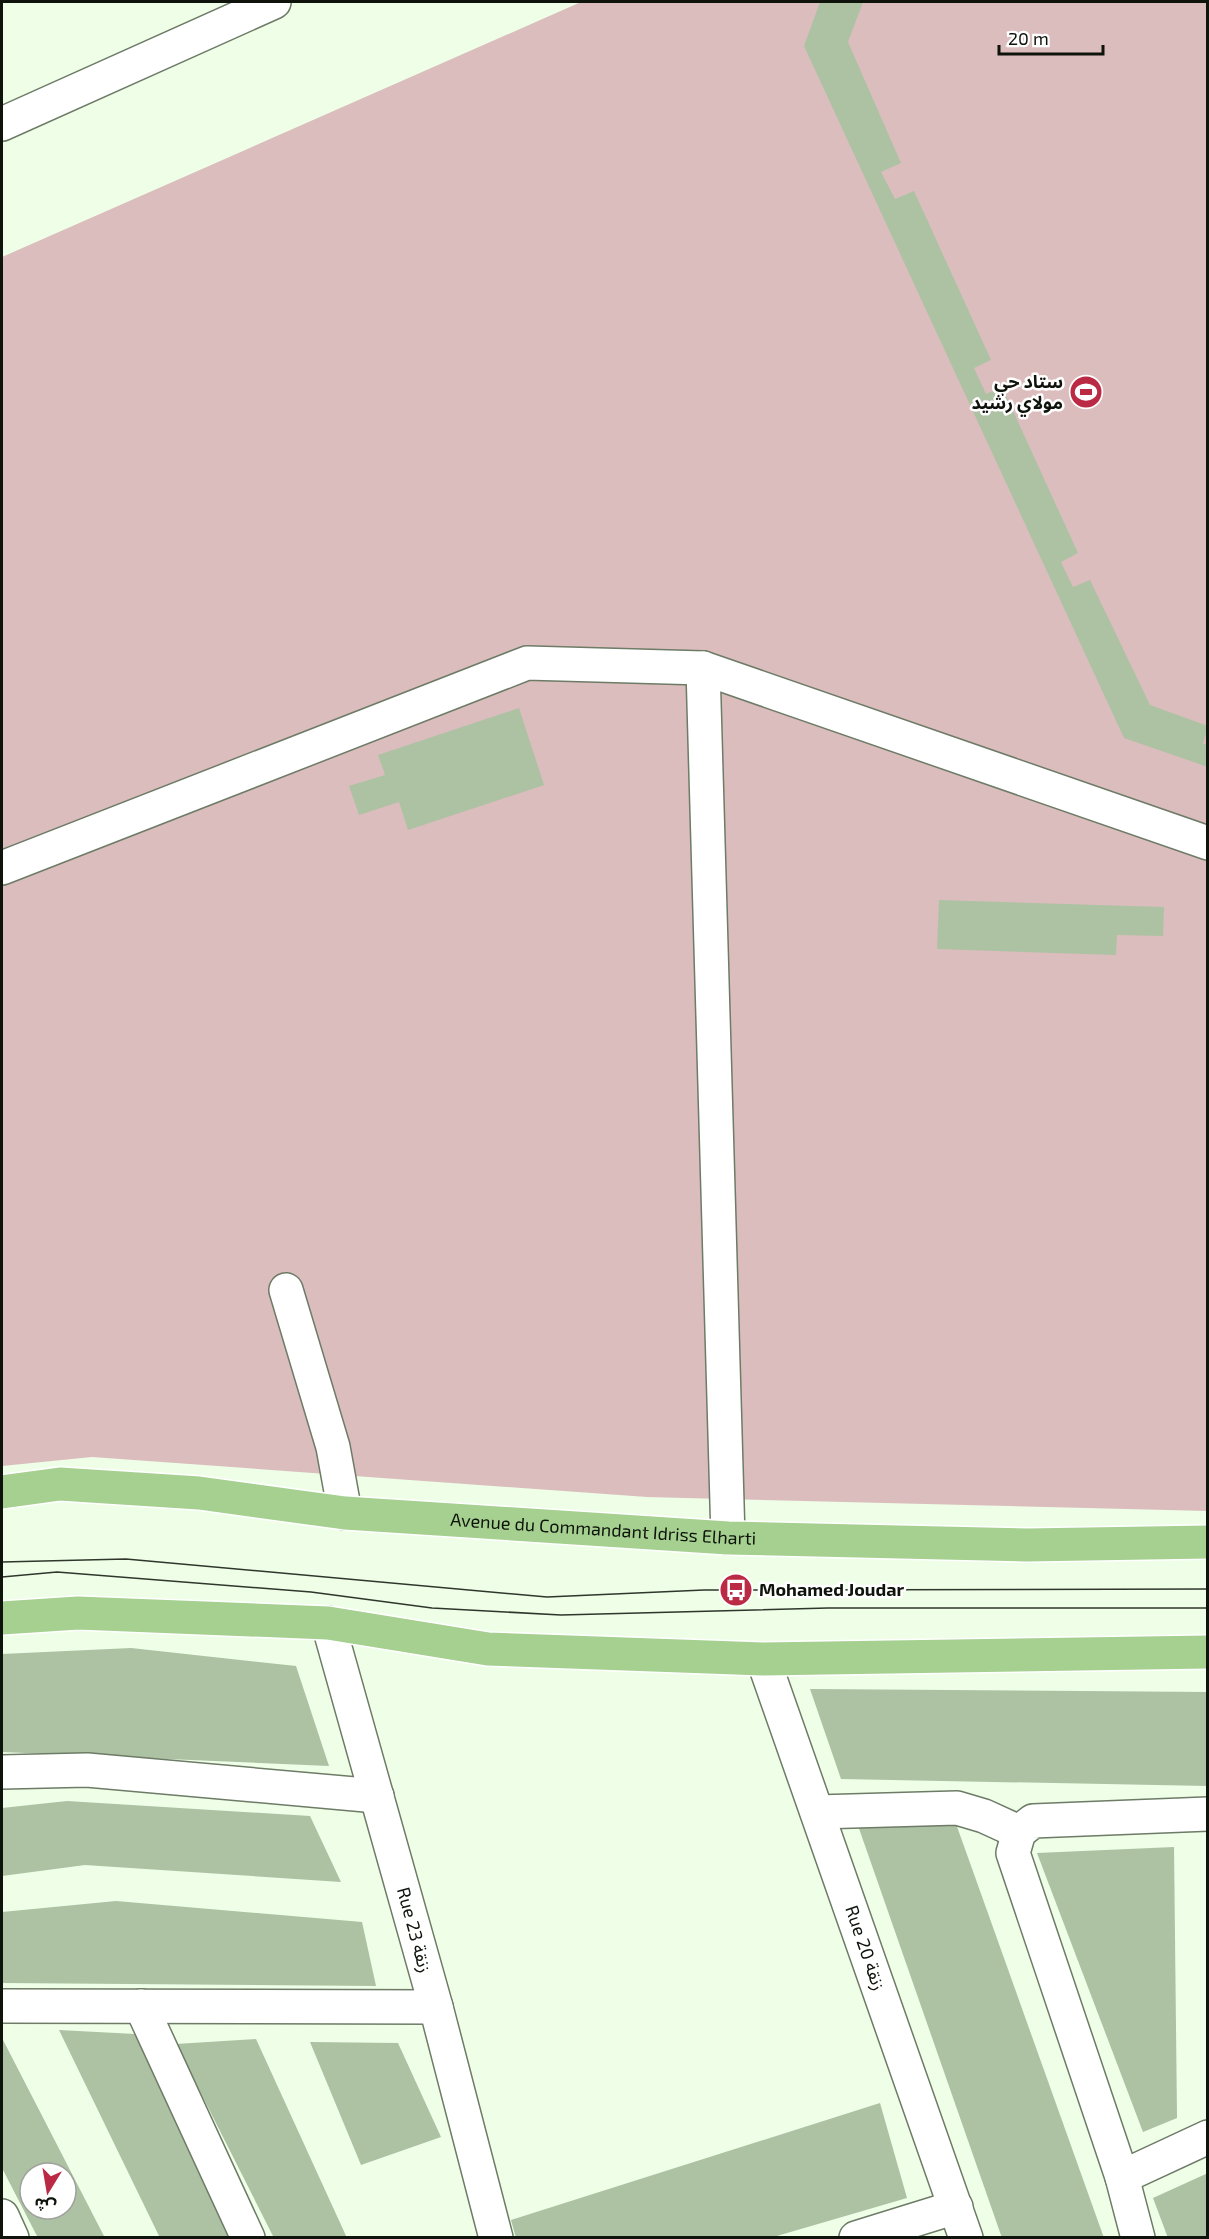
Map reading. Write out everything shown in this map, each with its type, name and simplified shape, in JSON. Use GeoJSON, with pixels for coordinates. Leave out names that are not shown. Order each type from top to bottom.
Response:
{"type":"FeatureCollection","features":[{"type":"Feature","properties":{"kind":"main road","name":"Avenue du Commandant Idriss Elharti"},"geometry":{"type":"LineString","coordinates":[[2,1492],[60,1484],[199,1493],[345,1513],[728,1538],[1027,1545],[1208,1542]]}},
{"type":"Feature","properties":{"kind":"main road"},"geometry":{"type":"LineString","coordinates":[[2,1618],[78,1613],[328,1623],[489,1649],[763,1659],[1208,1652]]}},
{"type":"Feature","properties":{"kind":"street"},"geometry":{"type":"LineString","coordinates":[[2,124],[274,2]]}},
{"type":"Feature","properties":{"kind":"street"},"geometry":{"type":"LineString","coordinates":[[2,868],[526,663],[703,668],[1208,843]]}},
{"type":"Feature","properties":{"kind":"street"},"geometry":{"type":"LineString","coordinates":[[703,668],[728,1538]]}},
{"type":"Feature","properties":{"kind":"street"},"geometry":{"type":"LineString","coordinates":[[286,1290],[333,1447],[345,1513]]}},
{"type":"Feature","properties":{"kind":"street","name":"Rue 23 زنقة"},"geometry":{"type":"LineString","coordinates":[[328,1623],[436,2007],[496,2238]]}},
{"type":"Feature","properties":{"kind":"street","name":"Rue 20 زنقة"},"geometry":{"type":"LineString","coordinates":[[763,1659],[966,2238]]}},
{"type":"Feature","properties":{"kind":"street"},"geometry":{"type":"LineString","coordinates":[[2,1772],[87,1770],[377,1796]]}},
{"type":"Feature","properties":{"kind":"street"},"geometry":{"type":"LineString","coordinates":[[817,1812],[957,1808],[984,1816],[1019,1832]]}},
{"type":"Feature","properties":{"kind":"street"},"geometry":{"type":"LineString","coordinates":[[1138,2238],[1122,2177],[1013,1853],[1019,1832],[1033,1821],[1208,1814]]}},
{"type":"Feature","properties":{"kind":"street"},"geometry":{"type":"LineString","coordinates":[[2,2006],[436,2007]]}},
{"type":"Feature","properties":{"kind":"street"},"geometry":{"type":"LineString","coordinates":[[141,2006],[248,2238]]}},
{"type":"Feature","properties":{"kind":"street"},"geometry":{"type":"LineString","coordinates":[[1122,2177],[1208,2137]]}},
{"type":"Feature","properties":{"kind":"street"},"geometry":{"type":"LineString","coordinates":[[856,2238],[956,2207]]}},
{"type":"Feature","properties":{"kind":"street"},"geometry":{"type":"LineString","coordinates":[[2,2216],[12,2238]]}},
{"type":"Feature","properties":{"kind":"shaded area"},"geometry":{"type":"Polygon","coordinates":[[[581,2],[1207,2],[1207,1511],[647,1497],[92,1457],[2,1466],[2,257],[581,2]]]}},
{"type":"Feature","properties":{"kind":"building"},"geometry":{"type":"Polygon","coordinates":[[[820,2],[863,2],[848,42],[901,163],[881,172],[895,199],[914,191],[991,360],[974,368],[986,394],[1002,387],[1078,553],[1061,562],[1073,587],[1090,580],[1150,705],[1208,726],[1203,744],[1208,745],[1208,767],[1124,738],[804,46],[820,2]]]}},
{"type":"Feature","properties":{"kind":"building"},"geometry":{"type":"Polygon","coordinates":[[[519,708],[544,785],[408,830],[399,802],[359,815],[349,786],[385,775],[378,755],[519,708]]]}},
{"type":"Feature","properties":{"kind":"building"},"geometry":{"type":"Polygon","coordinates":[[[939,900],[1164,907],[1163,936],[1117,935],[1116,955],[937,949],[939,900]]]}},
{"type":"Feature","properties":{"kind":"building"},"geometry":{"type":"Polygon","coordinates":[[[131,1648],[296,1666],[329,1766],[2,1752],[2,1654],[131,1648]]]}},
{"type":"Feature","properties":{"kind":"building"},"geometry":{"type":"Polygon","coordinates":[[[810,1689],[1208,1692],[1208,1786],[841,1779],[810,1689]]]}},
{"type":"Feature","properties":{"kind":"building"},"geometry":{"type":"Polygon","coordinates":[[[67,1801],[310,1816],[341,1882],[85,1865],[2,1876],[2,1808],[67,1801]]]}},
{"type":"Feature","properties":{"kind":"building"},"geometry":{"type":"Polygon","coordinates":[[[855,1817],[955,1821],[1104,2238],[1002,2238],[855,1817]]]}},
{"type":"Feature","properties":{"kind":"building"},"geometry":{"type":"Polygon","coordinates":[[[1174,1847],[1177,2118],[1143,2132],[1037,1853],[1174,1847]]]}},
{"type":"Feature","properties":{"kind":"building"},"geometry":{"type":"Polygon","coordinates":[[[116,1901],[362,1922],[376,1986],[2,1983],[2,1912],[116,1901]]]}},
{"type":"Feature","properties":{"kind":"building"},"geometry":{"type":"Polygon","coordinates":[[[59,2030],[135,2034],[231,2238],[160,2238],[59,2030]]]}},
{"type":"Feature","properties":{"kind":"building"},"geometry":{"type":"Polygon","coordinates":[[[2,2038],[65,2161],[18,2161],[18,2199],[2,2168],[2,2038]]]}},
{"type":"Feature","properties":{"kind":"building"},"geometry":{"type":"Polygon","coordinates":[[[256,2039],[347,2238],[274,2238],[176,2044],[256,2039]]]}},
{"type":"Feature","properties":{"kind":"building"},"geometry":{"type":"Polygon","coordinates":[[[310,2042],[398,2043],[441,2137],[361,2165],[310,2042]]]}},
{"type":"Feature","properties":{"kind":"building"},"geometry":{"type":"Polygon","coordinates":[[[880,2103],[907,2198],[770,2238],[516,2238],[511,2220],[880,2103]]]}},
{"type":"Feature","properties":{"kind":"building"},"geometry":{"type":"Polygon","coordinates":[[[1208,2173],[1208,2238],[1168,2238],[1153,2198],[1208,2173]]]}},
{"type":"Feature","properties":{"kind":"building"},"geometry":{"type":"Polygon","coordinates":[[[78,2186],[105,2238],[38,2238],[29,2221],[78,2221],[78,2186]]]}},
{"type":"Feature","properties":{"kind":"tram line"},"geometry":{"type":"LineString","coordinates":[[2,1562],[126,1559],[547,1597],[704,1590],[1208,1589]]}},
{"type":"Feature","properties":{"kind":"tram line"},"geometry":{"type":"LineString","coordinates":[[2,1577],[57,1572],[311,1592],[432,1608],[561,1615],[828,1608],[1208,1608]]}},
{"type":"Feature","properties":{"kind":"place","name":"ستاد حي مولاي رشيد"},"geometry":{"type":"Point","coordinates":[1086,392]}},
{"type":"Feature","properties":{"kind":"place","name":"Mohamed Joudar"},"geometry":{"type":"Point","coordinates":[736,1590]}}]}
